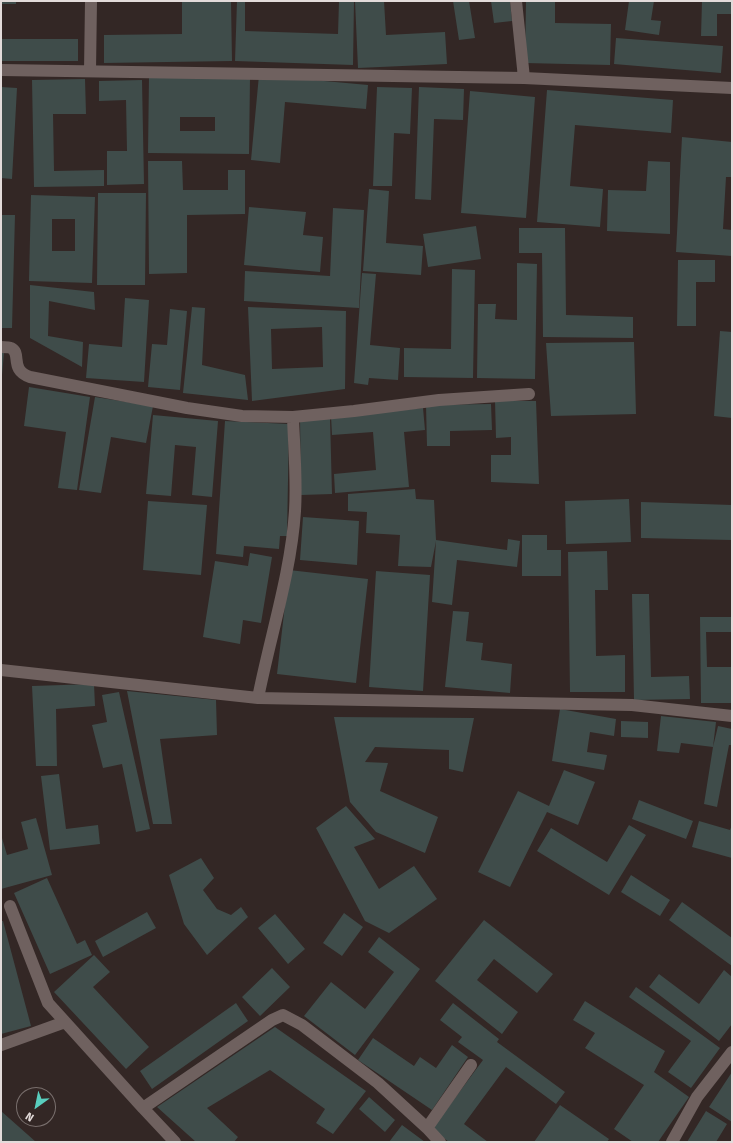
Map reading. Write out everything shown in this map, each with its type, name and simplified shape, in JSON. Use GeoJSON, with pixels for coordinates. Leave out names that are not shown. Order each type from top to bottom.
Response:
{"type":"FeatureCollection","features":[{"type":"Feature","properties":{"kind":"street"},"geometry":{"type":"LineString","coordinates":[[90,71],[91,1]]}},
{"type":"Feature","properties":{"kind":"street"},"geometry":{"type":"LineString","coordinates":[[516,1],[524,78]]}},
{"type":"Feature","properties":{"kind":"street"},"geometry":{"type":"LineString","coordinates":[[1,70],[524,78],[732,88]]}},
{"type":"Feature","properties":{"kind":"street"},"geometry":{"type":"LineString","coordinates":[[1,347],[13,349],[15,352],[18,370],[22,374],[30,377],[80,388],[194,409],[242,416],[293,417],[438,400],[529,394]]}},
{"type":"Feature","properties":{"kind":"street"},"geometry":{"type":"LineString","coordinates":[[258,698],[266,656],[279,609],[289,558],[295,511],[293,417]]}},
{"type":"Feature","properties":{"kind":"street"},"geometry":{"type":"LineString","coordinates":[[1,670],[258,698],[632,705],[732,716]]}},
{"type":"Feature","properties":{"kind":"street"},"geometry":{"type":"LineString","coordinates":[[10,906],[48,1003],[175,1142]]}},
{"type":"Feature","properties":{"kind":"street"},"geometry":{"type":"LineString","coordinates":[[143,1108],[272,1020],[283,1015],[302,1025],[378,1083],[440,1142]]}},
{"type":"Feature","properties":{"kind":"street"},"geometry":{"type":"LineString","coordinates":[[1,1045],[65,1022]]}},
{"type":"Feature","properties":{"kind":"street"},"geometry":{"type":"LineString","coordinates":[[672,1142],[697,1097],[732,1052]]}},
{"type":"Feature","properties":{"kind":"street"},"geometry":{"type":"LineString","coordinates":[[427,1128],[471,1065]]}},
{"type":"Feature","properties":{"kind":"building"},"geometry":{"type":"Polygon","coordinates":[[[1,1],[16,1],[16,4],[1,4],[1,1]]]}},
{"type":"Feature","properties":{"kind":"building"},"geometry":{"type":"Polygon","coordinates":[[[182,1],[231,1],[232,61],[104,63],[104,35],[182,34],[182,1]]]}},
{"type":"Feature","properties":{"kind":"building"},"geometry":{"type":"Polygon","coordinates":[[[237,1],[245,1],[245,31],[338,34],[339,1],[354,1],[353,65],[235,61],[237,1]]]}},
{"type":"Feature","properties":{"kind":"building"},"geometry":{"type":"Polygon","coordinates":[[[355,1],[384,1],[386,35],[445,32],[447,64],[358,68],[355,1]]]}},
{"type":"Feature","properties":{"kind":"building"},"geometry":{"type":"Polygon","coordinates":[[[453,1],[469,1],[475,38],[459,40],[453,1]]]}},
{"type":"Feature","properties":{"kind":"building"},"geometry":{"type":"Polygon","coordinates":[[[491,1],[510,1],[512,21],[494,23],[491,1]]]}},
{"type":"Feature","properties":{"kind":"building"},"geometry":{"type":"Polygon","coordinates":[[[526,1],[555,1],[555,23],[611,24],[610,65],[525,63],[526,1]]]}},
{"type":"Feature","properties":{"kind":"building"},"geometry":{"type":"Polygon","coordinates":[[[629,1],[654,1],[651,20],[661,21],[659,35],[625,30],[629,1]]]}},
{"type":"Feature","properties":{"kind":"building"},"geometry":{"type":"Polygon","coordinates":[[[702,1],[732,1],[732,14],[717,14],[717,36],[701,36],[702,1]]]}},
{"type":"Feature","properties":{"kind":"building"},"geometry":{"type":"Polygon","coordinates":[[[616,38],[723,46],[721,73],[614,64],[616,38]]]}},
{"type":"Feature","properties":{"kind":"building"},"geometry":{"type":"Polygon","coordinates":[[[1,39],[78,39],[78,61],[1,61],[1,39]]]}},
{"type":"Feature","properties":{"kind":"building"},"geometry":{"type":"Polygon","coordinates":[[[259,75],[368,85],[366,109],[285,102],[280,163],[251,160],[259,75]]]}},
{"type":"Feature","properties":{"kind":"building"},"geometry":{"type":"Polygon","coordinates":[[[149,76],[250,78],[249,154],[148,153],[149,76]],[[180,117],[180,131],[215,131],[215,117],[180,117]]]}},
{"type":"Feature","properties":{"kind":"building"},"geometry":{"type":"Polygon","coordinates":[[[85,79],[86,114],[53,114],[54,171],[104,170],[104,186],[34,187],[32,80],[85,79]]]}},
{"type":"Feature","properties":{"kind":"building"},"geometry":{"type":"Polygon","coordinates":[[[142,80],[144,184],[107,185],[107,151],[127,151],[126,100],[99,101],[99,81],[142,80]]]}},
{"type":"Feature","properties":{"kind":"building"},"geometry":{"type":"Polygon","coordinates":[[[1,87],[17,88],[12,179],[1,178],[1,87]]]}},
{"type":"Feature","properties":{"kind":"building"},"geometry":{"type":"Polygon","coordinates":[[[377,87],[412,88],[410,134],[394,133],[392,186],[373,186],[377,87]]]}},
{"type":"Feature","properties":{"kind":"building"},"geometry":{"type":"Polygon","coordinates":[[[419,87],[464,89],[463,120],[434,119],[431,200],[415,199],[419,87]]]}},
{"type":"Feature","properties":{"kind":"building"},"geometry":{"type":"Polygon","coordinates":[[[547,90],[673,100],[671,133],[575,125],[570,186],[603,189],[600,227],[537,222],[547,90]]]}},
{"type":"Feature","properties":{"kind":"building"},"geometry":{"type":"Polygon","coordinates":[[[470,91],[535,97],[526,218],[461,213],[470,91]]]}},
{"type":"Feature","properties":{"kind":"building"},"geometry":{"type":"Polygon","coordinates":[[[682,137],[732,142],[732,177],[726,177],[723,229],[732,230],[732,256],[676,252],[682,137]]]}},
{"type":"Feature","properties":{"kind":"building"},"geometry":{"type":"Polygon","coordinates":[[[148,161],[182,161],[183,190],[228,190],[228,170],[245,170],[245,214],[187,215],[187,273],[149,274],[148,161]]]}},
{"type":"Feature","properties":{"kind":"building"},"geometry":{"type":"Polygon","coordinates":[[[648,161],[670,162],[670,234],[607,231],[608,190],[646,191],[648,161]]]}},
{"type":"Feature","properties":{"kind":"building"},"geometry":{"type":"Polygon","coordinates":[[[369,189],[389,191],[386,243],[423,246],[421,275],[363,271],[369,189]]]}},
{"type":"Feature","properties":{"kind":"building"},"geometry":{"type":"Polygon","coordinates":[[[98,193],[146,193],[145,285],[97,285],[98,193]]]}},
{"type":"Feature","properties":{"kind":"building"},"geometry":{"type":"Polygon","coordinates":[[[31,195],[95,197],[92,283],[29,281],[31,195]],[[52,219],[52,251],[75,251],[75,219],[52,219]]]}},
{"type":"Feature","properties":{"kind":"building"},"geometry":{"type":"Polygon","coordinates":[[[249,207],[306,212],[303,235],[323,237],[320,272],[244,265],[249,207]]]}},
{"type":"Feature","properties":{"kind":"building"},"geometry":{"type":"Polygon","coordinates":[[[333,208],[364,210],[359,308],[244,301],[245,271],[330,276],[333,208]]]}},
{"type":"Feature","properties":{"kind":"building"},"geometry":{"type":"Polygon","coordinates":[[[1,215],[15,215],[12,328],[1,328],[1,215]]]}},
{"type":"Feature","properties":{"kind":"building"},"geometry":{"type":"Polygon","coordinates":[[[476,226],[481,259],[428,267],[423,234],[476,226]]]}},
{"type":"Feature","properties":{"kind":"building"},"geometry":{"type":"Polygon","coordinates":[[[519,228],[565,228],[566,315],[633,317],[633,338],[543,337],[542,253],[519,253],[519,228]]]}},
{"type":"Feature","properties":{"kind":"building"},"geometry":{"type":"Polygon","coordinates":[[[678,260],[715,260],[715,282],[696,282],[696,326],[677,326],[678,260]]]}},
{"type":"Feature","properties":{"kind":"building"},"geometry":{"type":"Polygon","coordinates":[[[517,263],[537,264],[535,379],[477,378],[478,304],[496,304],[495,319],[517,320],[517,263]]]}},
{"type":"Feature","properties":{"kind":"building"},"geometry":{"type":"Polygon","coordinates":[[[452,269],[475,270],[473,378],[404,377],[404,348],[451,349],[452,269]]]}},
{"type":"Feature","properties":{"kind":"building"},"geometry":{"type":"Polygon","coordinates":[[[362,273],[376,274],[370,345],[400,348],[398,380],[369,378],[368,385],[354,383],[362,273]]]}},
{"type":"Feature","properties":{"kind":"building"},"geometry":{"type":"Polygon","coordinates":[[[30,285],[94,292],[95,310],[49,301],[48,336],[83,342],[82,367],[30,338],[30,285]]]}},
{"type":"Feature","properties":{"kind":"building"},"geometry":{"type":"Polygon","coordinates":[[[125,298],[149,300],[144,382],[86,378],[89,344],[122,347],[125,298]]]}},
{"type":"Feature","properties":{"kind":"building"},"geometry":{"type":"Polygon","coordinates":[[[192,307],[205,308],[202,365],[245,375],[248,400],[183,393],[192,307]]]}},
{"type":"Feature","properties":{"kind":"building"},"geometry":{"type":"Polygon","coordinates":[[[248,307],[346,311],[345,389],[252,401],[248,307]],[[322,327],[271,329],[272,369],[323,367],[322,327]]]}},
{"type":"Feature","properties":{"kind":"building"},"geometry":{"type":"Polygon","coordinates":[[[170,309],[187,311],[180,390],[148,387],[152,344],[167,345],[170,309]]]}},
{"type":"Feature","properties":{"kind":"building"},"geometry":{"type":"Polygon","coordinates":[[[720,331],[732,332],[732,418],[714,416],[720,331]]]}},
{"type":"Feature","properties":{"kind":"building"},"geometry":{"type":"Polygon","coordinates":[[[634,342],[636,414],[551,416],[546,343],[634,342]]]}},
{"type":"Feature","properties":{"kind":"building"},"geometry":{"type":"Polygon","coordinates":[[[1,353],[4,353],[2,375],[1,375],[1,353]]]}},
{"type":"Feature","properties":{"kind":"building"},"geometry":{"type":"Polygon","coordinates":[[[29,387],[90,397],[77,490],[58,488],[66,432],[24,426],[29,387]]]}},
{"type":"Feature","properties":{"kind":"building"},"geometry":{"type":"Polygon","coordinates":[[[95,397],[153,406],[146,443],[111,437],[101,493],[79,490],[95,397]]]}},
{"type":"Feature","properties":{"kind":"building"},"geometry":{"type":"Polygon","coordinates":[[[495,401],[536,401],[539,484],[491,482],[491,455],[511,455],[511,437],[496,438],[495,401]]]}},
{"type":"Feature","properties":{"kind":"building"},"geometry":{"type":"Polygon","coordinates":[[[491,404],[492,430],[450,431],[450,446],[427,446],[426,405],[491,404]]]}},
{"type":"Feature","properties":{"kind":"building"},"geometry":{"type":"Polygon","coordinates":[[[423,408],[425,430],[404,432],[409,487],[335,493],[334,474],[376,470],[373,432],[332,435],[331,416],[423,408]]]}},
{"type":"Feature","properties":{"kind":"building"},"geometry":{"type":"Polygon","coordinates":[[[153,415],[218,421],[212,497],[192,495],[196,447],[175,445],[171,496],[146,494],[153,415]]]}},
{"type":"Feature","properties":{"kind":"building"},"geometry":{"type":"Polygon","coordinates":[[[330,417],[332,494],[301,495],[300,418],[330,417]]]}},
{"type":"Feature","properties":{"kind":"building"},"geometry":{"type":"Polygon","coordinates":[[[225,421],[289,424],[287,536],[280,536],[279,549],[244,546],[243,557],[216,554],[225,421]]]}},
{"type":"Feature","properties":{"kind":"building"},"geometry":{"type":"Polygon","coordinates":[[[415,489],[416,499],[434,500],[436,540],[507,550],[508,539],[520,541],[517,567],[457,560],[452,605],[432,602],[436,541],[431,567],[398,566],[400,535],[366,533],[367,512],[348,511],[348,494],[415,489]]]}},
{"type":"Feature","properties":{"kind":"building"},"geometry":{"type":"Polygon","coordinates":[[[629,499],[631,542],[566,544],[565,501],[629,499]]]}},
{"type":"Feature","properties":{"kind":"building"},"geometry":{"type":"Polygon","coordinates":[[[148,501],[207,505],[201,575],[143,570],[148,501]]]}},
{"type":"Feature","properties":{"kind":"building"},"geometry":{"type":"Polygon","coordinates":[[[641,502],[732,505],[732,540],[641,538],[641,502]]]}},
{"type":"Feature","properties":{"kind":"building"},"geometry":{"type":"Polygon","coordinates":[[[303,517],[359,521],[357,565],[300,560],[303,517]]]}},
{"type":"Feature","properties":{"kind":"building"},"geometry":{"type":"Polygon","coordinates":[[[522,535],[547,535],[547,550],[561,550],[561,576],[522,576],[522,535]]]}},
{"type":"Feature","properties":{"kind":"building"},"geometry":{"type":"Polygon","coordinates":[[[607,551],[608,590],[595,590],[596,656],[625,655],[625,692],[570,692],[568,552],[607,551]]]}},
{"type":"Feature","properties":{"kind":"building"},"geometry":{"type":"Polygon","coordinates":[[[250,553],[272,557],[261,623],[243,620],[240,644],[203,637],[215,561],[248,566],[250,553]]]}},
{"type":"Feature","properties":{"kind":"building"},"geometry":{"type":"Polygon","coordinates":[[[289,570],[368,579],[356,683],[277,674],[289,570]]]}},
{"type":"Feature","properties":{"kind":"building"},"geometry":{"type":"Polygon","coordinates":[[[376,571],[430,575],[423,691],[369,687],[376,571]]]}},
{"type":"Feature","properties":{"kind":"building"},"geometry":{"type":"Polygon","coordinates":[[[632,594],[649,594],[651,677],[689,676],[690,699],[634,700],[632,594]]]}},
{"type":"Feature","properties":{"kind":"building"},"geometry":{"type":"Polygon","coordinates":[[[453,611],[469,612],[466,641],[483,643],[481,660],[512,664],[510,693],[445,687],[453,611]]]}},
{"type":"Feature","properties":{"kind":"building"},"geometry":{"type":"Polygon","coordinates":[[[700,617],[732,617],[732,632],[706,632],[707,667],[732,667],[732,703],[701,703],[700,617]]]}},
{"type":"Feature","properties":{"kind":"building"},"geometry":{"type":"Polygon","coordinates":[[[94,684],[95,706],[56,709],[57,766],[36,766],[32,686],[94,684]]]}},
{"type":"Feature","properties":{"kind":"building"},"geometry":{"type":"Polygon","coordinates":[[[127,691],[216,700],[217,735],[160,739],[172,824],[153,824],[127,691]]]}},
{"type":"Feature","properties":{"kind":"building"},"geometry":{"type":"Polygon","coordinates":[[[119,692],[150,829],[136,832],[122,764],[103,768],[92,725],[107,722],[102,695],[119,692]]]}},
{"type":"Feature","properties":{"kind":"building"},"geometry":{"type":"Polygon","coordinates":[[[560,709],[616,719],[614,736],[590,732],[587,752],[607,755],[604,770],[552,761],[560,709]]]}},
{"type":"Feature","properties":{"kind":"building"},"geometry":{"type":"Polygon","coordinates":[[[661,716],[716,722],[713,747],[681,743],[679,753],[657,751],[661,716]]]}},
{"type":"Feature","properties":{"kind":"building"},"geometry":{"type":"Polygon","coordinates":[[[334,717],[474,718],[463,772],[449,769],[449,750],[375,747],[365,762],[388,763],[380,791],[438,817],[425,853],[376,832],[350,802],[334,717]]]}},
{"type":"Feature","properties":{"kind":"building"},"geometry":{"type":"Polygon","coordinates":[[[621,721],[648,722],[648,738],[621,737],[621,721]]]}},
{"type":"Feature","properties":{"kind":"building"},"geometry":{"type":"Polygon","coordinates":[[[718,726],[732,729],[732,745],[729,745],[717,807],[704,804],[713,747],[718,726]]]}},
{"type":"Feature","properties":{"kind":"building"},"geometry":{"type":"Polygon","coordinates":[[[564,770],[595,782],[578,825],[547,812],[510,887],[478,872],[518,791],[549,806],[564,770]]]}},
{"type":"Feature","properties":{"kind":"building"},"geometry":{"type":"Polygon","coordinates":[[[59,774],[66,829],[98,825],[100,844],[50,850],[41,776],[59,774]]]}},
{"type":"Feature","properties":{"kind":"building"},"geometry":{"type":"Polygon","coordinates":[[[639,800],[693,821],[686,839],[632,819],[639,800]]]}},
{"type":"Feature","properties":{"kind":"building"},"geometry":{"type":"Polygon","coordinates":[[[346,806],[375,839],[354,847],[379,889],[414,866],[437,899],[389,933],[365,921],[316,828],[346,806]]]}},
{"type":"Feature","properties":{"kind":"building"},"geometry":{"type":"Polygon","coordinates":[[[36,818],[52,875],[1,889],[1,838],[7,855],[28,849],[21,822],[36,818]]]}},
{"type":"Feature","properties":{"kind":"building"},"geometry":{"type":"Polygon","coordinates":[[[699,821],[730,830],[732,825],[732,858],[692,847],[699,821]]]}},
{"type":"Feature","properties":{"kind":"building"},"geometry":{"type":"Polygon","coordinates":[[[629,825],[646,835],[609,895],[537,851],[551,828],[607,862],[629,825]]]}},
{"type":"Feature","properties":{"kind":"building"},"geometry":{"type":"Polygon","coordinates":[[[201,858],[214,878],[203,890],[217,909],[231,915],[241,907],[248,917],[207,955],[184,924],[169,875],[201,858]]]}},
{"type":"Feature","properties":{"kind":"building"},"geometry":{"type":"Polygon","coordinates":[[[631,875],[670,900],[660,916],[621,892],[631,875]]]}},
{"type":"Feature","properties":{"kind":"building"},"geometry":{"type":"Polygon","coordinates":[[[47,878],[77,944],[85,940],[92,955],[50,974],[14,893],[47,878]]]}},
{"type":"Feature","properties":{"kind":"building"},"geometry":{"type":"Polygon","coordinates":[[[682,902],[732,938],[732,966],[669,920],[682,902]]]}},
{"type":"Feature","properties":{"kind":"building"},"geometry":{"type":"Polygon","coordinates":[[[147,912],[156,928],[103,957],[95,941],[147,912]]]}},
{"type":"Feature","properties":{"kind":"building"},"geometry":{"type":"Polygon","coordinates":[[[344,913],[363,927],[342,956],[323,943],[344,913]]]}},
{"type":"Feature","properties":{"kind":"building"},"geometry":{"type":"Polygon","coordinates":[[[275,914],[305,949],[288,964],[258,928],[275,914]]]}},
{"type":"Feature","properties":{"kind":"building"},"geometry":{"type":"Polygon","coordinates":[[[484,920],[553,974],[537,993],[494,959],[477,980],[518,1012],[502,1034],[435,981],[484,920]]]}},
{"type":"Feature","properties":{"kind":"building"},"geometry":{"type":"Polygon","coordinates":[[[1,921],[3,921],[31,1026],[1,1034],[1,921]]]}},
{"type":"Feature","properties":{"kind":"building"},"geometry":{"type":"Polygon","coordinates":[[[379,937],[420,969],[355,1055],[304,1016],[331,982],[365,1009],[394,972],[368,952],[379,937]]]}},
{"type":"Feature","properties":{"kind":"building"},"geometry":{"type":"Polygon","coordinates":[[[94,955],[110,972],[93,987],[149,1047],[126,1069],[54,992],[94,955]]]}},
{"type":"Feature","properties":{"kind":"building"},"geometry":{"type":"Polygon","coordinates":[[[272,968],[290,987],[260,1016],[242,997],[272,968]]]}},
{"type":"Feature","properties":{"kind":"building"},"geometry":{"type":"Polygon","coordinates":[[[724,970],[732,977],[732,1024],[719,1041],[649,987],[659,974],[699,1004],[724,970]]]}},
{"type":"Feature","properties":{"kind":"building"},"geometry":{"type":"Polygon","coordinates":[[[636,987],[720,1048],[691,1088],[668,1072],[691,1041],[629,997],[636,987]]]}},
{"type":"Feature","properties":{"kind":"building"},"geometry":{"type":"Polygon","coordinates":[[[585,1001],[665,1051],[654,1072],[689,1097],[658,1142],[633,1142],[614,1129],[644,1085],[585,1048],[595,1033],[573,1020],[585,1001]]]}},
{"type":"Feature","properties":{"kind":"building"},"geometry":{"type":"Polygon","coordinates":[[[236,1003],[248,1021],[152,1089],[140,1071],[236,1003]]]}},
{"type":"Feature","properties":{"kind":"building"},"geometry":{"type":"Polygon","coordinates":[[[453,1003],[499,1039],[497,1042],[565,1092],[556,1104],[506,1067],[464,1124],[488,1142],[449,1142],[432,1129],[483,1060],[458,1042],[462,1037],[440,1020],[453,1003]]]}},
{"type":"Feature","properties":{"kind":"building"},"geometry":{"type":"Polygon","coordinates":[[[275,1027],[366,1091],[333,1134],[316,1123],[325,1109],[270,1070],[207,1108],[238,1137],[234,1142],[196,1142],[157,1107],[275,1027]]]}},
{"type":"Feature","properties":{"kind":"building"},"geometry":{"type":"Polygon","coordinates":[[[373,1038],[414,1066],[420,1057],[436,1068],[452,1045],[468,1057],[432,1110],[358,1060],[373,1038]]]}},
{"type":"Feature","properties":{"kind":"building"},"geometry":{"type":"Polygon","coordinates":[[[732,1072],[732,1122],[709,1107],[732,1072]]]}},
{"type":"Feature","properties":{"kind":"building"},"geometry":{"type":"Polygon","coordinates":[[[369,1097],[395,1120],[385,1132],[359,1109],[369,1097]]]}},
{"type":"Feature","properties":{"kind":"building"},"geometry":{"type":"Polygon","coordinates":[[[560,1105],[609,1139],[607,1142],[534,1142],[560,1105]]]}},
{"type":"Feature","properties":{"kind":"building"},"geometry":{"type":"Polygon","coordinates":[[[1,1111],[16,1124],[16,1127],[19,1127],[36,1142],[1,1142],[1,1111]]]}},
{"type":"Feature","properties":{"kind":"building"},"geometry":{"type":"Polygon","coordinates":[[[706,1111],[727,1124],[716,1142],[687,1142],[706,1111]]]}},
{"type":"Feature","properties":{"kind":"building"},"geometry":{"type":"Polygon","coordinates":[[[402,1125],[425,1142],[389,1142],[402,1125]]]}}]}
